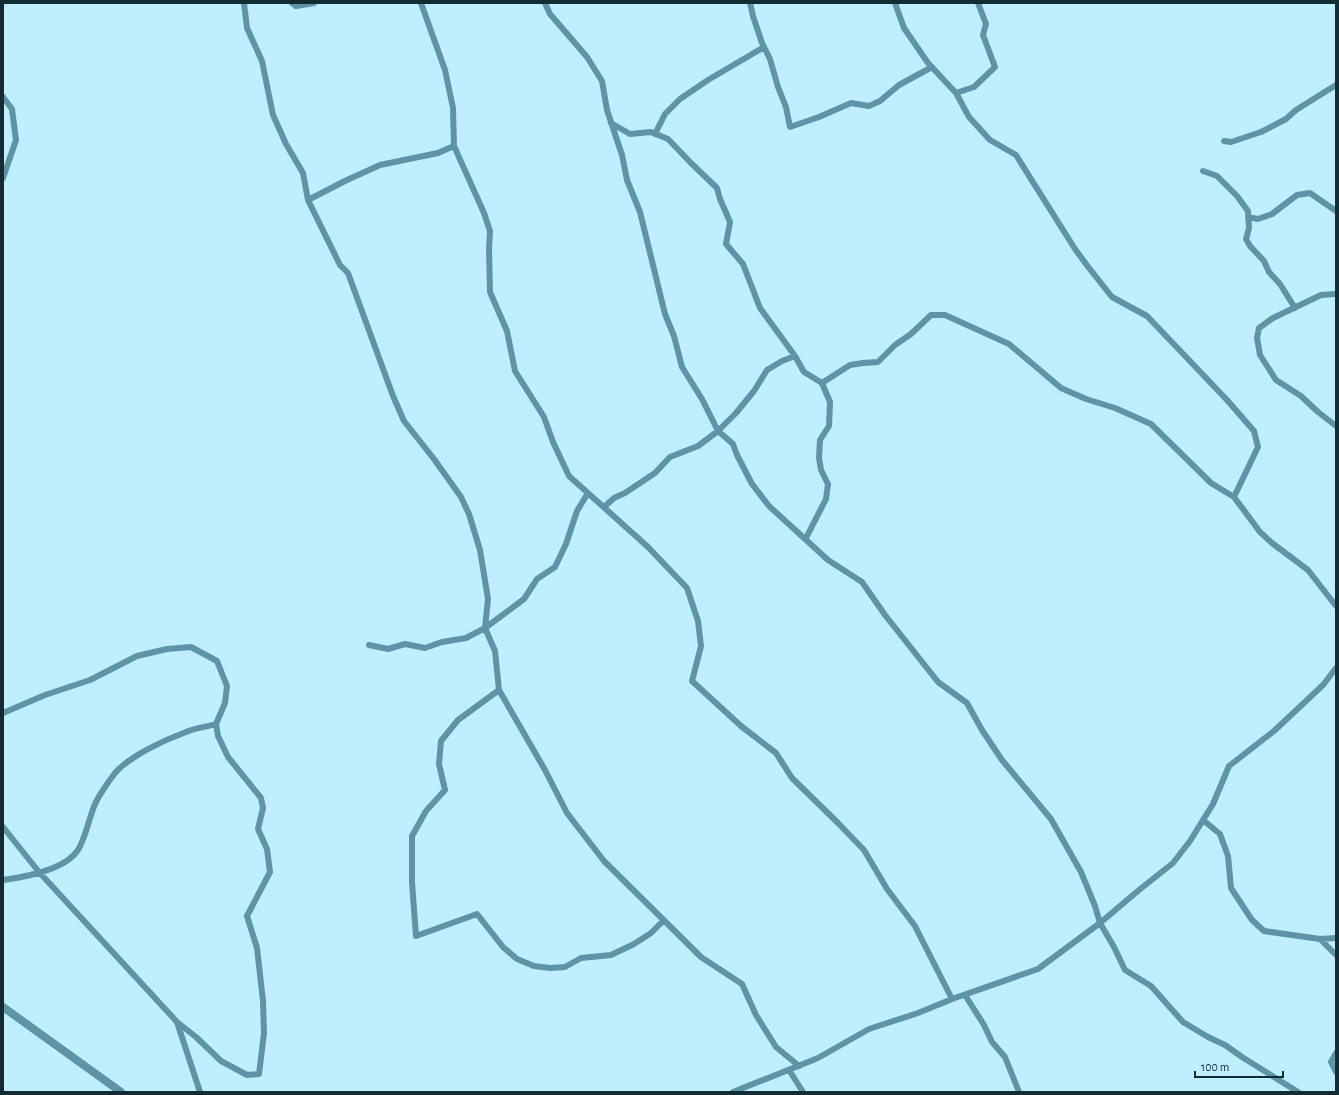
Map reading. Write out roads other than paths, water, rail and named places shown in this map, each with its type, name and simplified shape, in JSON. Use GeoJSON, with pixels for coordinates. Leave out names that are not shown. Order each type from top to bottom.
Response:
{"type":"FeatureCollection","features":[{"type":"Feature","properties":{"kind":"street"},"geometry":{"type":"LineString","coordinates":[[244,3],[247,28],[262,61],[274,115],[286,144],[302,173],[308,200],[340,265],[348,274],[393,396],[404,421],[456,490],[469,514],[480,550],[488,599],[485,628],[495,651],[499,690],[545,770],[567,813],[604,860],[701,957],[742,984],[756,1015],[776,1047],[798,1066]]}},
{"type":"Feature","properties":{"kind":"street"},"geometry":{"type":"LineString","coordinates":[[292,3],[296,6],[314,3]]}},
{"type":"Feature","properties":{"kind":"street"},"geometry":{"type":"LineString","coordinates":[[422,3],[445,70],[453,108],[454,146],[484,213],[490,231],[490,292],[507,331],[515,371],[544,417],[553,442],[569,476],[648,547],[687,588],[698,621],[701,646],[692,681],[741,726],[776,753],[792,778],[864,850],[887,889],[914,926],[952,999]]}},
{"type":"Feature","properties":{"kind":"street"},"geometry":{"type":"LineString","coordinates":[[545,3],[550,14],[587,57],[602,81],[607,110],[622,155],[627,180],[640,212],[665,314],[674,336],[682,367],[702,399],[718,431],[732,444],[752,484],[769,506],[806,538],[828,560],[862,582],[885,615],[938,682],[967,703],[982,730],[1002,760],[1050,819],[1081,872],[1095,906],[1100,923],[1125,970],[1151,986],[1183,1022],[1225,1045],[1298,1092]]}},
{"type":"Feature","properties":{"kind":"street"},"geometry":{"type":"LineString","coordinates":[[750,3],[753,16],[786,107],[790,127],[819,117],[851,103],[869,106],[880,101],[899,85],[932,67]]}},
{"type":"Feature","properties":{"kind":"street"},"geometry":{"type":"LineString","coordinates":[[895,3],[904,28],[932,67],[956,93],[969,116],[990,140],[1016,155],[1075,249],[1112,297],[1147,316],[1227,400],[1254,431],[1258,447],[1234,497]]}},
{"type":"Feature","properties":{"kind":"street"},"geometry":{"type":"LineString","coordinates":[[956,93],[974,87],[995,68],[983,35],[986,24],[978,3]]}},
{"type":"Feature","properties":{"kind":"street"},"geometry":{"type":"LineString","coordinates":[[655,134],[665,114],[680,99],[764,47]]}},
{"type":"Feature","properties":{"kind":"street"},"geometry":{"type":"LineString","coordinates":[[1224,141],[1231,142],[1261,132],[1286,120],[1296,110],[1336,85]]}},
{"type":"Feature","properties":{"kind":"street"},"geometry":{"type":"LineString","coordinates":[[3,97],[12,109],[16,140],[3,178]]}},
{"type":"Feature","properties":{"kind":"street"},"geometry":{"type":"LineString","coordinates":[[611,124],[630,134],[651,132],[668,139],[717,188],[730,222],[726,244],[743,264],[760,308],[795,356],[804,372],[822,384],[830,402],[829,426],[820,440],[819,458],[821,470],[828,484],[826,499],[806,538]]}},
{"type":"Feature","properties":{"kind":"street"},"geometry":{"type":"LineString","coordinates":[[308,200],[380,165],[438,153],[454,146]]}},
{"type":"Feature","properties":{"kind":"street"},"geometry":{"type":"LineString","coordinates":[[1203,171],[1217,176],[1237,196],[1248,211],[1249,228],[1246,239],[1264,261],[1269,272],[1280,284],[1295,308]]}},
{"type":"Feature","properties":{"kind":"street"},"geometry":{"type":"LineString","coordinates":[[1248,217],[1258,219],[1272,214],[1297,195],[1310,193],[1336,211]]}},
{"type":"Feature","properties":{"kind":"street"},"geometry":{"type":"LineString","coordinates":[[1336,294],[1321,295],[1273,318],[1259,328],[1257,338],[1260,355],[1276,380],[1302,396],[1318,412],[1336,426]]}},
{"type":"Feature","properties":{"kind":"street"},"geometry":{"type":"LineString","coordinates":[[822,384],[850,365],[878,362],[895,345],[911,334],[930,315],[945,315],[1009,344],[1061,388],[1086,399],[1115,408],[1151,424],[1211,483],[1234,497],[1260,532],[1272,544],[1308,570],[1336,606]]}},
{"type":"Feature","properties":{"kind":"street"},"geometry":{"type":"LineString","coordinates":[[604,507],[614,498],[625,493],[655,472],[670,458],[698,446],[718,431],[736,413],[754,391],[767,370],[782,361],[795,356]]}},
{"type":"Feature","properties":{"kind":"street"},"geometry":{"type":"LineString","coordinates":[[369,645],[388,649],[405,644],[425,648],[442,642],[466,638],[485,628],[524,599],[537,579],[555,567],[566,544],[577,511],[588,493]]}},
{"type":"Feature","properties":{"kind":"street"},"geometry":{"type":"LineString","coordinates":[[3,713],[45,695],[90,680],[138,656],[167,649],[191,647],[217,661],[227,686],[225,703],[216,724],[218,736],[228,757],[261,798],[263,808],[258,829],[267,848],[270,872],[247,916],[257,948],[263,1001],[264,1033],[259,1074],[247,1075],[221,1061],[177,1022],[39,872],[3,827]]}},
{"type":"Feature","properties":{"kind":"street"},"geometry":{"type":"LineString","coordinates":[[733,1092],[818,1058],[869,1029],[918,1013],[952,999],[1038,969],[1100,923],[1173,863],[1190,841],[1213,804],[1229,766],[1274,731],[1323,685],[1336,668]]}},
{"type":"Feature","properties":{"kind":"street"},"geometry":{"type":"LineString","coordinates":[[499,690],[458,720],[441,741],[438,764],[445,790],[426,811],[412,836],[412,882],[416,936],[477,914],[503,946],[517,959],[534,966],[550,968],[565,967],[581,958],[610,955],[634,944],[651,933],[664,920]]}},
{"type":"Feature","properties":{"kind":"street"},"geometry":{"type":"LineString","coordinates":[[3,880],[19,878],[66,862],[78,850],[96,803],[115,774],[129,761],[162,742],[187,732],[216,724]]}},
{"type":"Feature","properties":{"kind":"street"},"geometry":{"type":"LineString","coordinates":[[1203,820],[1220,834],[1228,856],[1231,888],[1252,920],[1264,931],[1320,939],[1336,938]]}},
{"type":"Feature","properties":{"kind":"street"},"geometry":{"type":"LineString","coordinates":[[1320,939],[1336,954]]}},
{"type":"Feature","properties":{"kind":"street"},"geometry":{"type":"LineString","coordinates":[[965,995],[984,1025],[992,1042],[1005,1057],[1019,1092]]}},
{"type":"Feature","properties":{"kind":"street"},"geometry":{"type":"LineString","coordinates":[[3,1007],[121,1092]]}},
{"type":"Feature","properties":{"kind":"street"},"geometry":{"type":"LineString","coordinates":[[177,1022],[200,1092]]}},
{"type":"Feature","properties":{"kind":"street"},"geometry":{"type":"LineString","coordinates":[[1336,1053],[1331,1062],[1336,1072]]}},
{"type":"Feature","properties":{"kind":"street"},"geometry":{"type":"LineString","coordinates":[[789,1070],[803,1092]]}}]}
